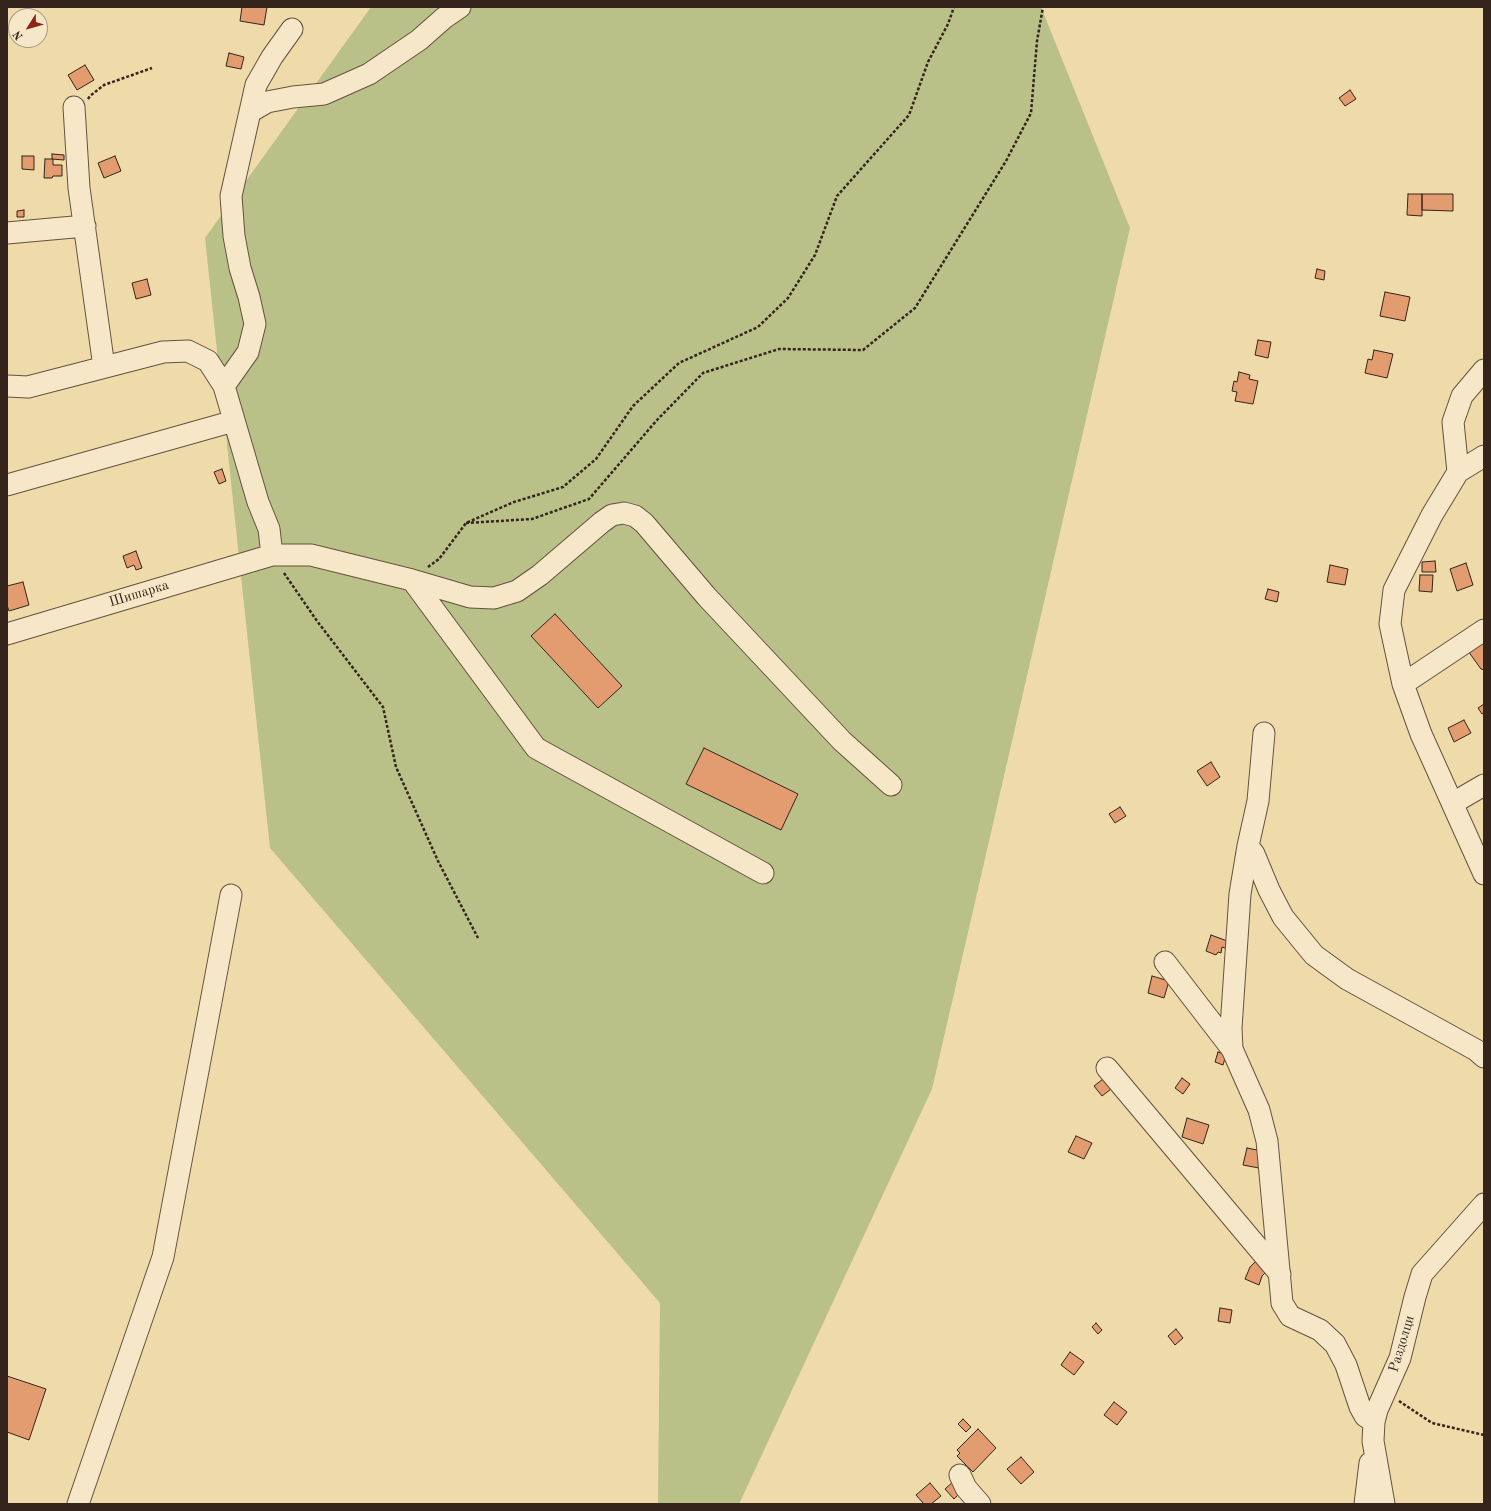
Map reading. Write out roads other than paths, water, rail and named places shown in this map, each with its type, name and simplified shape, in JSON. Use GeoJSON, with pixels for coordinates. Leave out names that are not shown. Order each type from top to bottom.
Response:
{"type":"FeatureCollection","features":[{"type":"Feature","properties":{"kind":"street"},"geometry":{"type":"LineString","coordinates":[[250,112],[267,102],[293,97],[324,94],[369,74],[419,40],[444,18],[460,7]]}},
{"type":"Feature","properties":{"kind":"street"},"geometry":{"type":"LineString","coordinates":[[224,386],[248,352],[255,324],[235,242],[231,196],[256,84],[272,57],[292,29]]}},
{"type":"Feature","properties":{"kind":"street"},"geometry":{"type":"LineString","coordinates":[[80,104],[79,188],[104,367]]}},
{"type":"Feature","properties":{"kind":"street"},"geometry":{"type":"LineString","coordinates":[[7,233],[85,226]]}},
{"type":"Feature","properties":{"kind":"street"},"geometry":{"type":"LineString","coordinates":[[7,386],[28,387],[163,352],[188,351],[208,361],[224,386],[258,502],[269,529],[272,555]]}},
{"type":"Feature","properties":{"kind":"street"},"geometry":{"type":"LineString","coordinates":[[1458,472],[1452,422],[1462,396],[1484,370]]}},
{"type":"Feature","properties":{"kind":"street"},"geometry":{"type":"LineString","coordinates":[[7,485],[234,421]]}},
{"type":"Feature","properties":{"kind":"street"},"geometry":{"type":"LineString","coordinates":[[1484,456],[1458,472],[1432,515],[1394,590],[1390,624],[1403,684],[1422,734],[1484,874]]}},
{"type":"Feature","properties":{"kind":"street","name":"Шишарка"},"geometry":{"type":"LineString","coordinates":[[7,634],[272,555],[311,555],[412,580],[470,597],[494,598],[517,591],[540,575],[602,522],[612,515],[624,514],[635,516],[644,523],[707,597],[842,741],[891,785]]}},
{"type":"Feature","properties":{"kind":"street"},"geometry":{"type":"LineString","coordinates":[[412,580],[536,748],[763,873]]}},
{"type":"Feature","properties":{"kind":"street"},"geometry":{"type":"LineString","coordinates":[[1403,684],[1484,630]]}},
{"type":"Feature","properties":{"kind":"street"},"geometry":{"type":"LineString","coordinates":[[1232,1049],[1231,1028],[1240,894],[1248,846],[1258,801],[1264,733]]}},
{"type":"Feature","properties":{"kind":"street"},"geometry":{"type":"LineString","coordinates":[[1453,803],[1484,785]]}},
{"type":"Feature","properties":{"kind":"street"},"geometry":{"type":"LineString","coordinates":[[1248,846],[1254,854],[1269,890],[1283,917],[1314,955],[1347,979],[1476,1050],[1484,1057]]}},
{"type":"Feature","properties":{"kind":"street"},"geometry":{"type":"LineString","coordinates":[[78,1504],[163,1257],[231,894]]}},
{"type":"Feature","properties":{"kind":"street"},"geometry":{"type":"LineString","coordinates":[[1165,962],[1232,1049],[1260,1110],[1267,1141],[1282,1303],[1290,1316],[1320,1330],[1335,1344],[1346,1365],[1360,1407],[1373,1432],[1365,1504]]}},
{"type":"Feature","properties":{"kind":"street"},"geometry":{"type":"LineString","coordinates":[[1107,1068],[1280,1274]]}},
{"type":"Feature","properties":{"kind":"street","name":"Раздолци"},"geometry":{"type":"LineString","coordinates":[[1384,1504],[1373,1432],[1377,1410],[1400,1358],[1422,1274],[1484,1204]]}},
{"type":"Feature","properties":{"kind":"street"},"geometry":{"type":"LineString","coordinates":[[960,1475],[966,1488],[980,1504]]}}]}
